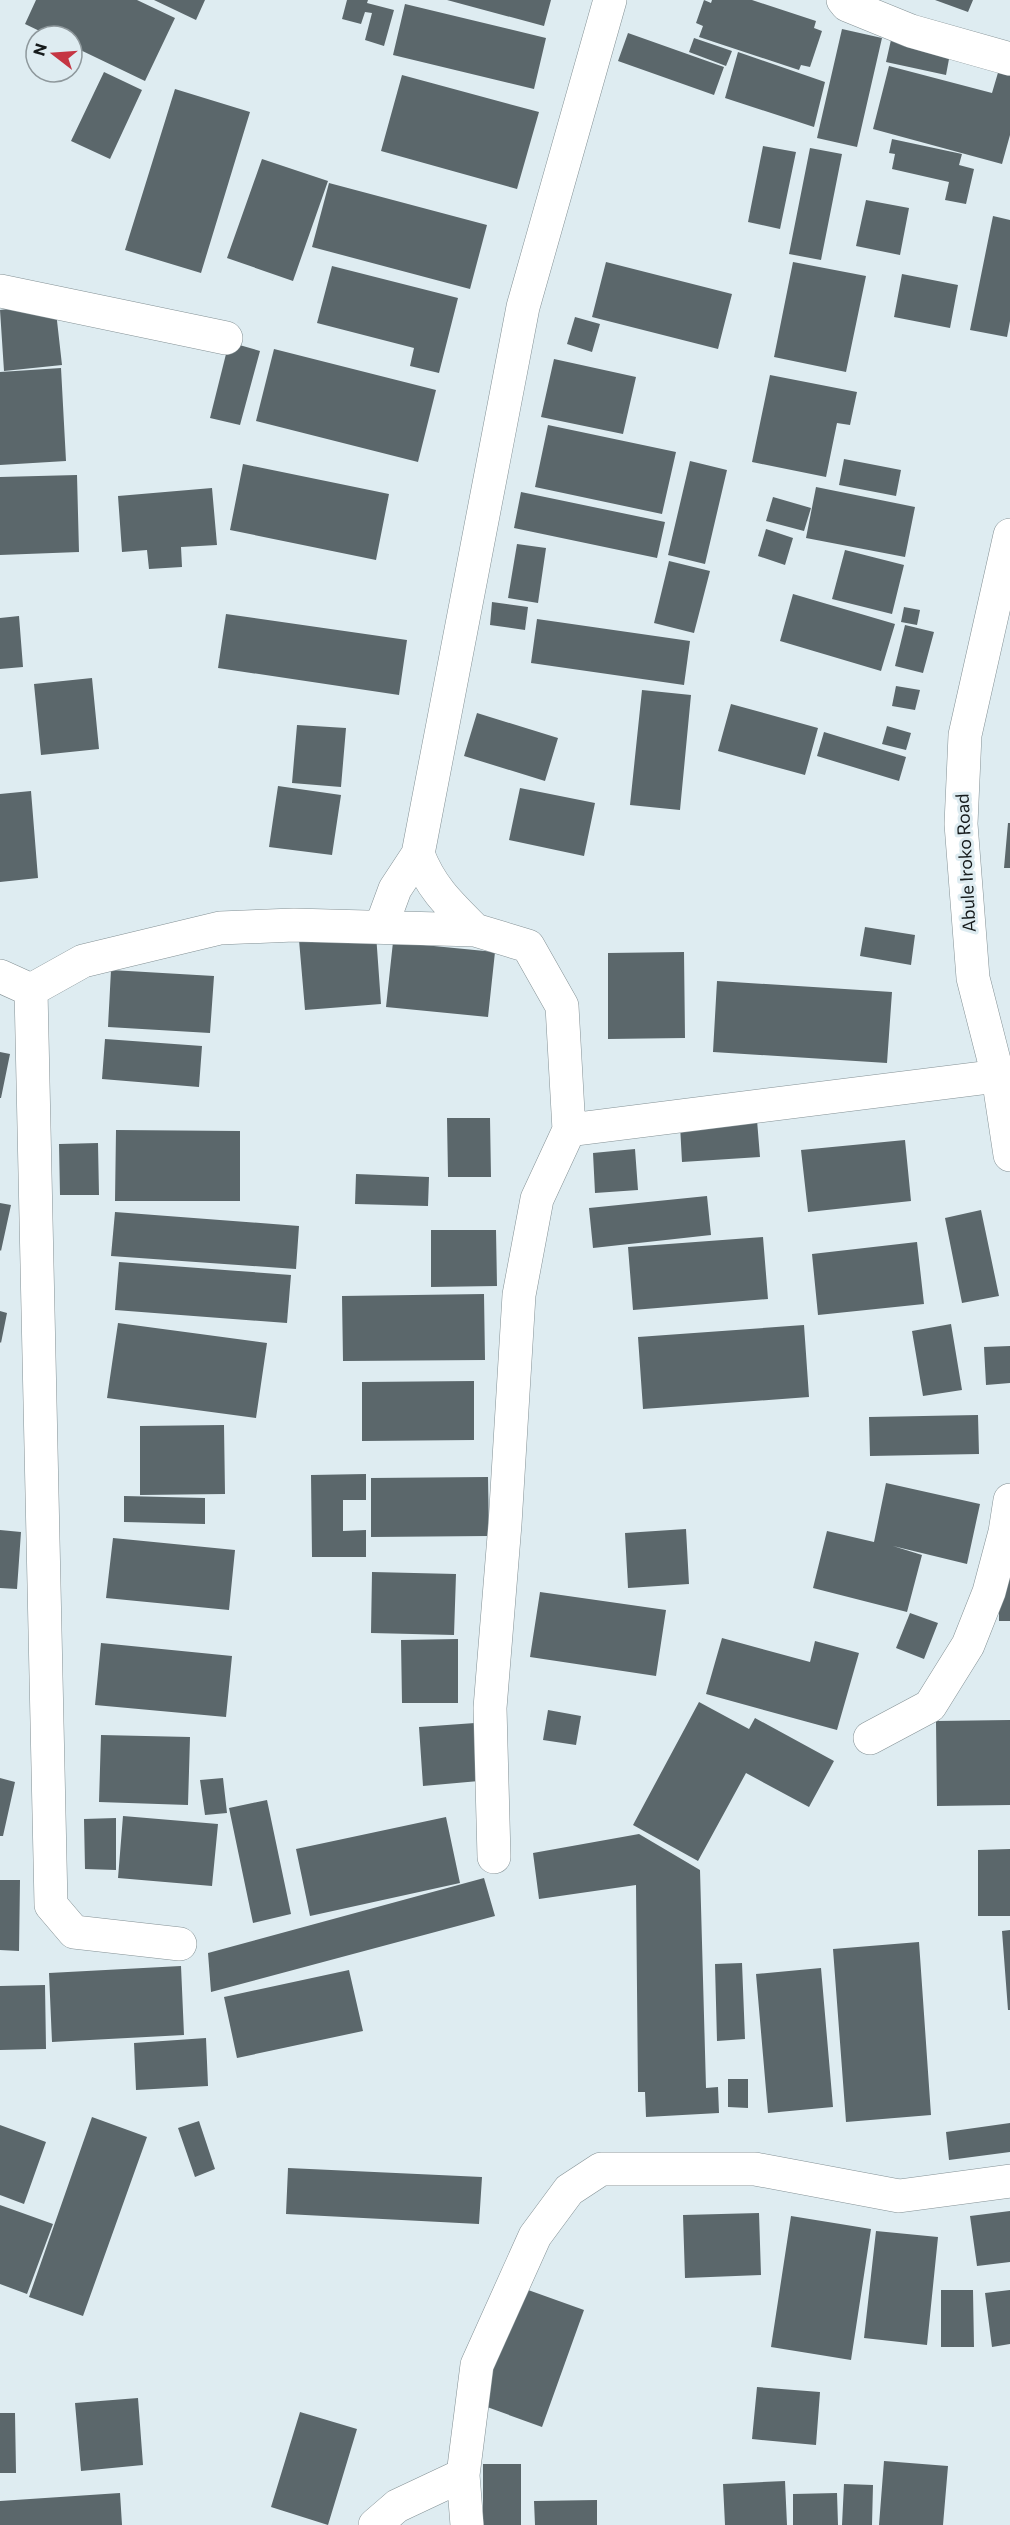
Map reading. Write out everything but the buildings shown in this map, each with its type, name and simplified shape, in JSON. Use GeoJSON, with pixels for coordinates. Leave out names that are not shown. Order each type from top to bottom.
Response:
{"type":"FeatureCollection","features":[{"type":"Feature","properties":{"kind":"street"},"geometry":{"type":"LineString","coordinates":[[381,927],[395,889],[418,854],[523,307],[610,0]]}},
{"type":"Feature","properties":{"kind":"street"},"geometry":{"type":"LineString","coordinates":[[843,0],[847,5],[911,31],[1010,58]]}},
{"type":"Feature","properties":{"kind":"street"},"geometry":{"type":"LineString","coordinates":[[0,291],[226,338]]}},
{"type":"Feature","properties":{"kind":"street","name":"Abule Iroko Road"},"geometry":{"type":"LineString","coordinates":[[1009,1141],[998,1076],[973,978],[961,824],[965,735],[1010,536]]}},
{"type":"Feature","properties":{"kind":"street"},"geometry":{"type":"LineString","coordinates":[[418,854],[427,876],[448,903],[475,930]]}},
{"type":"Feature","properties":{"kind":"street"},"geometry":{"type":"LineString","coordinates":[[32,990],[82,961],[220,928],[294,925],[381,927],[475,930],[528,946],[562,1006],[569,1130],[537,1199],[519,1295],[506,1524],[490,1708],[494,1857]]}},
{"type":"Feature","properties":{"kind":"street"},"geometry":{"type":"LineString","coordinates":[[0,976],[32,990]]}},
{"type":"Feature","properties":{"kind":"street"},"geometry":{"type":"LineString","coordinates":[[32,990],[51,1905],[74,1932],[180,1944]]}},
{"type":"Feature","properties":{"kind":"street"},"geometry":{"type":"LineString","coordinates":[[569,1130],[998,1076]]}},
{"type":"Feature","properties":{"kind":"street"},"geometry":{"type":"LineString","coordinates":[[870,1738],[930,1706],[968,1645],[989,1592],[1005,1532],[1010,1500]]}},
{"type":"Feature","properties":{"kind":"street"},"geometry":{"type":"LineString","coordinates":[[467,2525],[464,2475],[477,2365],[535,2236],[569,2190],[601,2169],[755,2169],[899,2196],[1010,2181]]}},
{"type":"Feature","properties":{"kind":"street"},"geometry":{"type":"LineString","coordinates":[[375,2525],[397,2506],[464,2475]]}}]}
